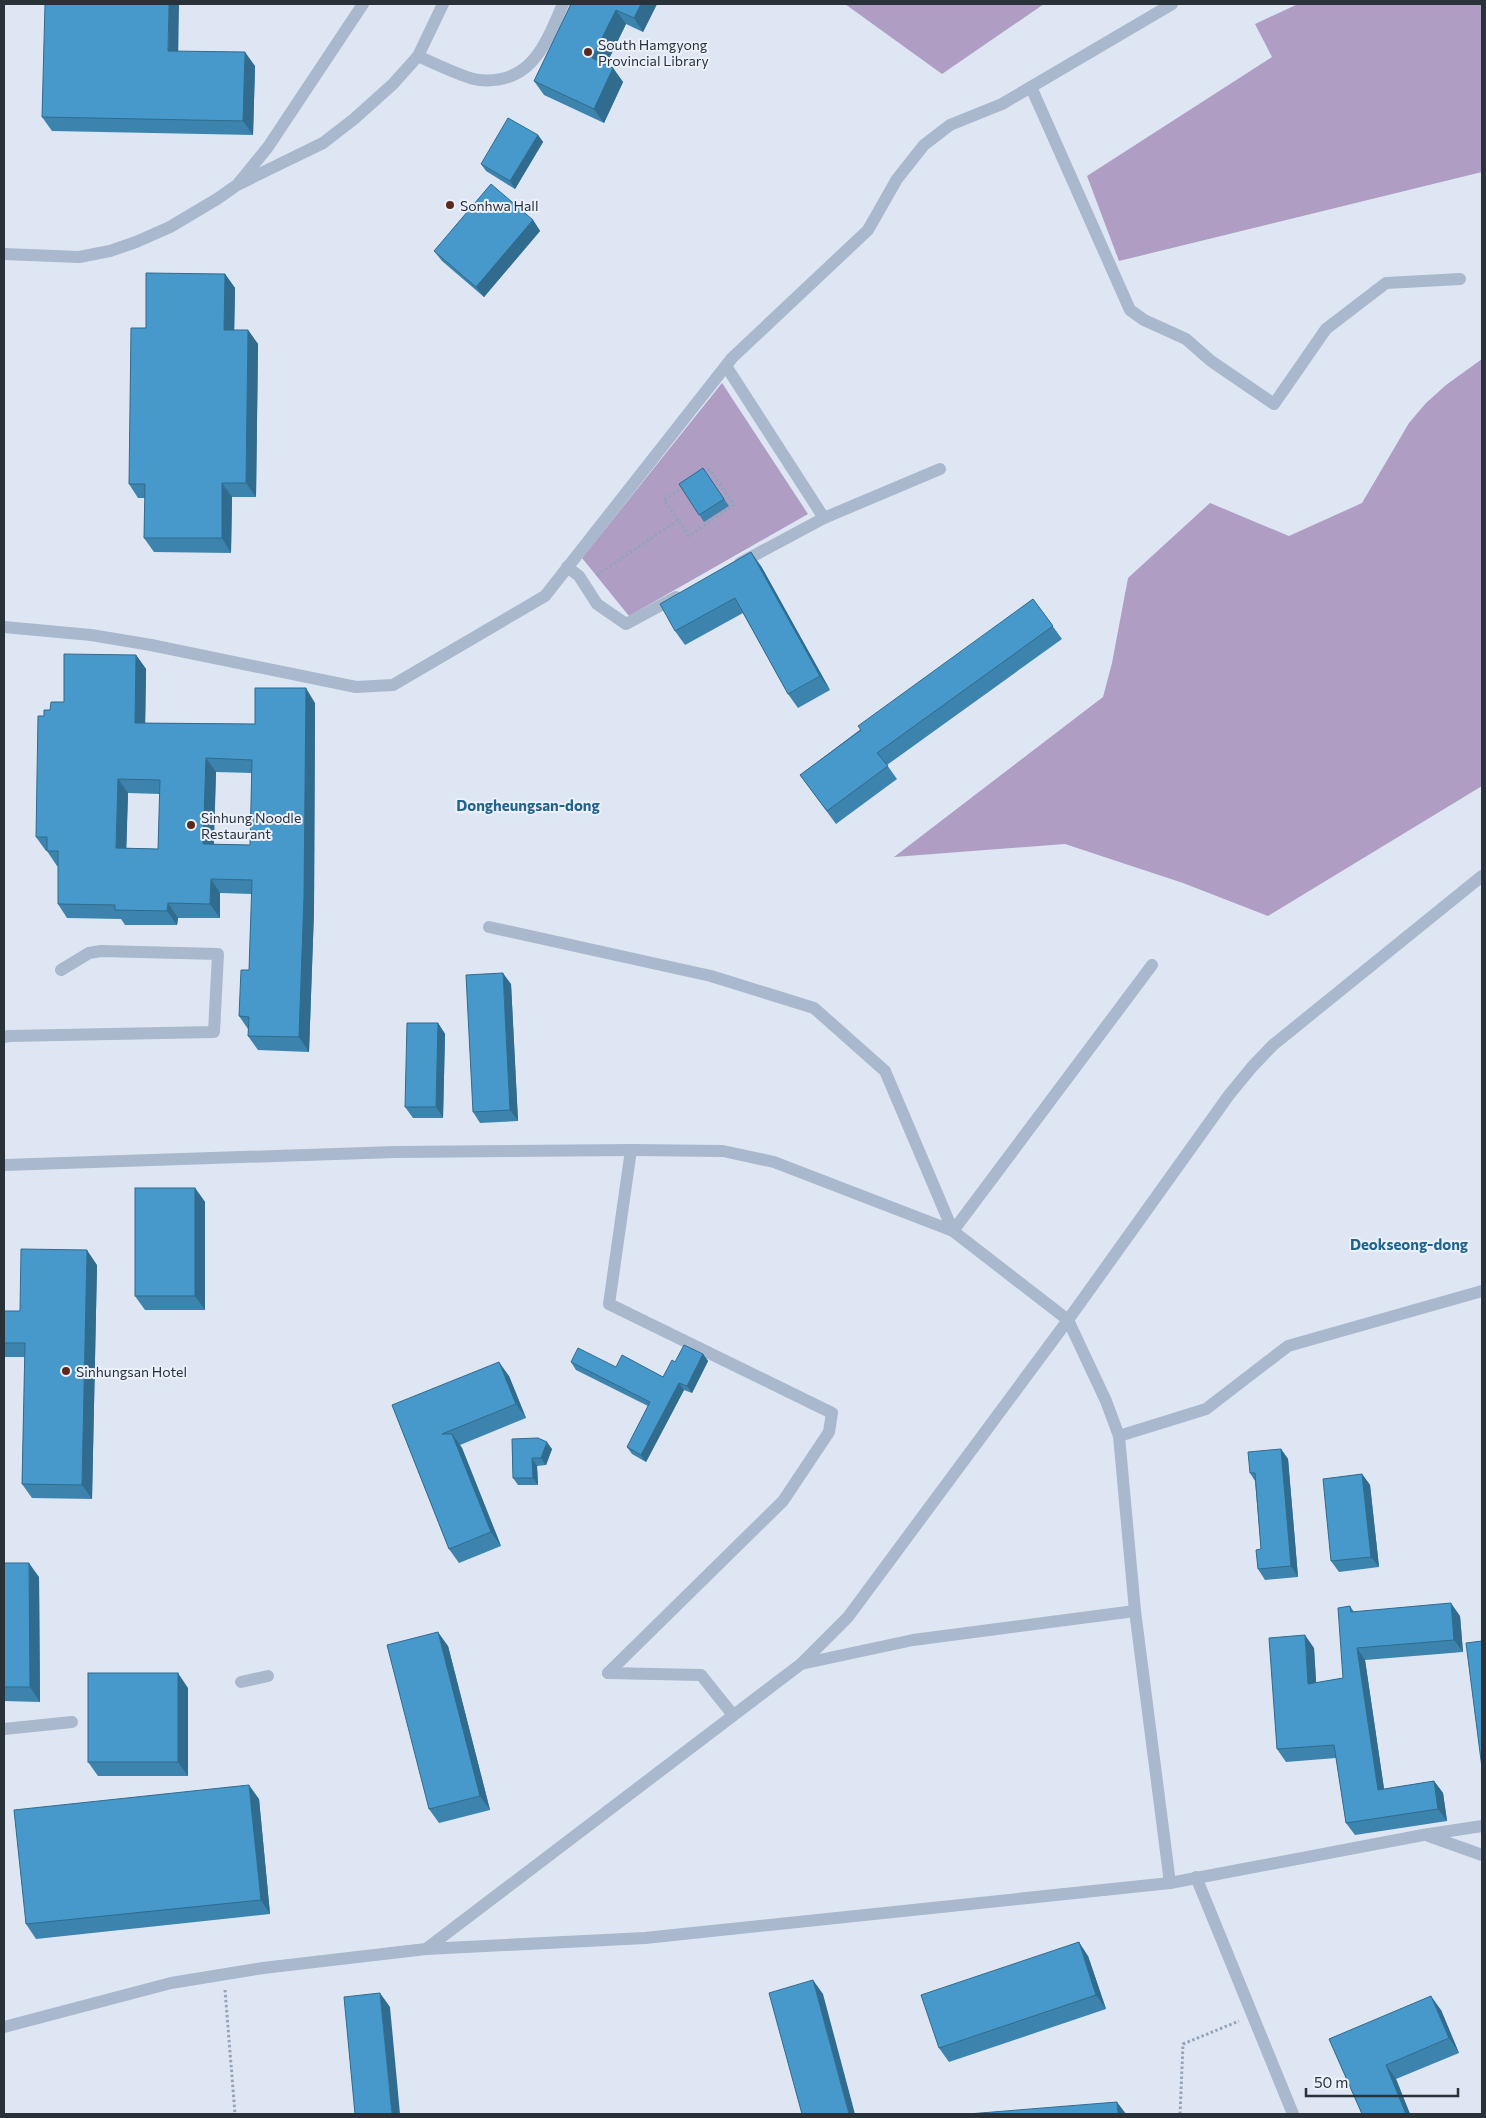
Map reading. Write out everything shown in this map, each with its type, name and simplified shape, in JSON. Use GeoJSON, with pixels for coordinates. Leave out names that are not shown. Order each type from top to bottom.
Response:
{"type":"FeatureCollection","features":[{"type":"Feature","properties":{"kind":"street"},"geometry":{"type":"LineString","coordinates":[[237,185],[284,124],[363,4]]}},
{"type":"Feature","properties":{"kind":"street"},"geometry":{"type":"LineString","coordinates":[[4,254],[78,256],[110,251],[136,242],[170,227],[237,185],[324,143],[393,84],[418,56],[443,4]]}},
{"type":"Feature","properties":{"kind":"street"},"geometry":{"type":"LineString","coordinates":[[418,56],[478,80],[505,79],[529,66],[544,47],[563,4]]}},
{"type":"Feature","properties":{"kind":"street"},"geometry":{"type":"LineString","coordinates":[[4,627],[91,635],[152,645],[356,687],[393,685],[545,596],[726,366],[800,292],[868,230],[897,178],[924,145],[950,125],[1002,104],[1172,4]]}},
{"type":"Feature","properties":{"kind":"street"},"geometry":{"type":"LineString","coordinates":[[1031,87],[1130,310],[1144,320],[1186,339],[1211,361],[1274,404],[1326,330],[1386,283],[1460,279]]}},
{"type":"Feature","properties":{"kind":"street"},"geometry":{"type":"LineString","coordinates":[[726,366],[824,518]]}},
{"type":"Feature","properties":{"kind":"street"},"geometry":{"type":"LineString","coordinates":[[729,568],[824,518],[940,469]]}},
{"type":"Feature","properties":{"kind":"street"},"geometry":{"type":"LineString","coordinates":[[567,567],[579,576],[597,604],[626,624],[686,592]]}},
{"type":"Feature","properties":{"kind":"street"},"geometry":{"type":"LineString","coordinates":[[426,1949],[801,1664],[848,1617],[1068,1320],[1229,1095],[1252,1067],[1274,1045],[1482,876]]}},
{"type":"Feature","properties":{"kind":"street"},"geometry":{"type":"LineString","coordinates":[[489,927],[711,976],[814,1008],[885,1071],[953,1231]]}},
{"type":"Feature","properties":{"kind":"street"},"geometry":{"type":"LineString","coordinates":[[4,1038],[9,1036],[214,1032],[218,954],[101,951],[90,953],[61,970]]}},
{"type":"Feature","properties":{"kind":"street"},"geometry":{"type":"LineString","coordinates":[[953,1231],[1152,965]]}},
{"type":"Feature","properties":{"kind":"street"},"geometry":{"type":"LineString","coordinates":[[631,1150],[609,1304],[832,1413],[829,1432],[783,1501],[608,1673],[701,1675],[733,1715]]}},
{"type":"Feature","properties":{"kind":"street"},"geometry":{"type":"LineString","coordinates":[[4,1165],[395,1152],[700,1150],[747,1155],[774,1162],[953,1231],[1068,1320],[1106,1401],[1119,1436],[1135,1611],[1170,1882]]}},
{"type":"Feature","properties":{"kind":"street"},"geometry":{"type":"LineString","coordinates":[[1119,1436],[1206,1409],[1288,1346],[1482,1291]]}},
{"type":"Feature","properties":{"kind":"street"},"geometry":{"type":"LineString","coordinates":[[801,1664],[913,1640],[1135,1611]]}},
{"type":"Feature","properties":{"kind":"street"},"geometry":{"type":"LineString","coordinates":[[241,1682],[268,1676]]}},
{"type":"Feature","properties":{"kind":"street"},"geometry":{"type":"LineString","coordinates":[[4,1729],[72,1722]]}},
{"type":"Feature","properties":{"kind":"street"},"geometry":{"type":"LineString","coordinates":[[4,2019],[4,2027],[171,1983],[224,1974],[426,1949],[645,1938],[1170,1882],[1423,1834],[1482,1826]]}},
{"type":"Feature","properties":{"kind":"street"},"geometry":{"type":"LineString","coordinates":[[1423,1834],[1482,1856]]}},
{"type":"Feature","properties":{"kind":"street"},"geometry":{"type":"LineString","coordinates":[[1196,1877],[1293,2114]]}},
{"type":"Feature","properties":{"kind":"path"},"geometry":{"type":"LineString","coordinates":[[687,484],[664,500],[689,536],[734,505],[710,469],[702,474]]}},
{"type":"Feature","properties":{"kind":"path"},"geometry":{"type":"LineString","coordinates":[[585,584],[678,520]]}},
{"type":"Feature","properties":{"kind":"path"},"geometry":{"type":"LineString","coordinates":[[224,1974],[235,2114]]}},
{"type":"Feature","properties":{"kind":"path"},"geometry":{"type":"LineString","coordinates":[[1180,2114],[1182,2044],[1252,2016]]}},
{"type":"Feature","properties":{"kind":"shaded area"},"geometry":{"type":"Polygon","coordinates":[[[845,4],[1044,4],[942,74],[845,4]]]}},
{"type":"Feature","properties":{"kind":"shaded area"},"geometry":{"type":"Polygon","coordinates":[[[1298,4],[1482,4],[1482,172],[1119,261],[1087,176],[1272,57],[1255,24],[1298,4]]]}},
{"type":"Feature","properties":{"kind":"shaded area"},"geometry":{"type":"Polygon","coordinates":[[[1482,359],[1482,786],[1268,916],[1183,883],[1065,844],[894,857],[1103,697],[1112,663],[1128,578],[1210,503],[1289,536],[1362,503],[1409,423],[1426,403],[1446,385],[1482,359]]]}},
{"type":"Feature","properties":{"kind":"shaded area"},"geometry":{"type":"Polygon","coordinates":[[[722,383],[808,514],[629,616],[582,558],[722,383]]]}},
{"type":"Feature","properties":{"kind":"building"},"geometry":{"type":"Polygon","coordinates":[[[45,4],[169,4],[168,51],[245,52],[243,121],[42,117],[45,4]]]}},
{"type":"Feature","properties":{"kind":"building","name":"South Hamgyong Provincial Library"},"geometry":{"type":"Polygon","coordinates":[[[571,4],[641,4],[634,18],[616,10],[592,58],[613,68],[594,109],[534,81],[571,4]]]}},
{"type":"Feature","properties":{"kind":"building"},"geometry":{"type":"Polygon","coordinates":[[[508,118],[538,135],[510,181],[481,164],[508,118]]]}},
{"type":"Feature","properties":{"kind":"building"},"geometry":{"type":"Polygon","coordinates":[[[491,184],[533,220],[476,287],[434,251],[491,184]]]}},
{"type":"Feature","properties":{"kind":"building"},"geometry":{"type":"Polygon","coordinates":[[[146,273],[225,274],[224,330],[248,330],[246,483],[222,483],[222,538],[144,538],[145,484],[129,484],[131,328],[146,328],[146,273]]]}},
{"type":"Feature","properties":{"kind":"building"},"geometry":{"type":"Polygon","coordinates":[[[703,468],[724,499],[699,515],[679,484],[703,468]]]}},
{"type":"Feature","properties":{"kind":"building"},"geometry":{"type":"Polygon","coordinates":[[[751,552],[820,676],[788,694],[735,598],[675,631],[660,604],[751,552]]]}},
{"type":"Feature","properties":{"kind":"building"},"geometry":{"type":"Polygon","coordinates":[[[1033,599],[1053,626],[877,753],[888,766],[827,811],[800,775],[861,730],[858,726],[1033,599]]]}},
{"type":"Feature","properties":{"kind":"building"},"geometry":{"type":"Polygon","coordinates":[[[64,654],[136,655],[135,723],[255,724],[255,688],[306,688],[304,897],[299,1037],[248,1036],[249,1017],[239,1016],[241,970],[249,970],[252,880],[211,879],[210,904],[168,903],[167,911],[115,910],[115,905],[58,904],[58,851],[47,851],[47,837],[36,837],[38,716],[44,716],[44,710],[50,710],[51,702],[64,702],[64,654]],[[206,758],[203,844],[250,845],[252,760],[206,758]],[[118,779],[116,848],[158,849],[160,780],[118,779]]]}},
{"type":"Feature","properties":{"kind":"building"},"geometry":{"type":"Polygon","coordinates":[[[503,973],[510,1110],[473,1112],[466,975],[503,973]]]}},
{"type":"Feature","properties":{"kind":"building"},"geometry":{"type":"Polygon","coordinates":[[[407,1023],[438,1023],[436,1107],[405,1107],[407,1023]]]}},
{"type":"Feature","properties":{"kind":"building"},"geometry":{"type":"Polygon","coordinates":[[[135,1188],[195,1188],[195,1296],[135,1296],[135,1188]]]}},
{"type":"Feature","properties":{"kind":"building"},"geometry":{"type":"Polygon","coordinates":[[[21,1249],[87,1250],[82,1485],[22,1484],[25,1343],[4,1343],[4,1311],[20,1311],[21,1249]]]}},
{"type":"Feature","properties":{"kind":"building"},"geometry":{"type":"Polygon","coordinates":[[[684,1345],[703,1354],[687,1386],[679,1383],[641,1455],[627,1447],[650,1402],[571,1362],[578,1348],[616,1367],[622,1355],[663,1377],[672,1360],[675,1362],[684,1345]]]}},
{"type":"Feature","properties":{"kind":"building"},"geometry":{"type":"Polygon","coordinates":[[[499,1362],[516,1404],[442,1434],[452,1434],[491,1532],[449,1549],[392,1405],[499,1362]]]}},
{"type":"Feature","properties":{"kind":"building"},"geometry":{"type":"Polygon","coordinates":[[[538,1438],[547,1442],[541,1458],[532,1458],[533,1478],[513,1478],[512,1439],[538,1438]]]}},
{"type":"Feature","properties":{"kind":"building"},"geometry":{"type":"Polygon","coordinates":[[[1281,1449],[1291,1566],[1258,1569],[1256,1550],[1261,1549],[1255,1473],[1250,1473],[1248,1452],[1281,1449]]]}},
{"type":"Feature","properties":{"kind":"building"},"geometry":{"type":"Polygon","coordinates":[[[1362,1474],[1371,1557],[1331,1561],[1323,1479],[1362,1474]]]}},
{"type":"Feature","properties":{"kind":"building"},"geometry":{"type":"Polygon","coordinates":[[[4,1563],[29,1563],[30,1687],[4,1687],[4,1563]]]}},
{"type":"Feature","properties":{"kind":"building"},"geometry":{"type":"Polygon","coordinates":[[[1451,1603],[1454,1640],[1357,1648],[1378,1790],[1434,1781],[1438,1809],[1346,1823],[1334,1745],[1277,1749],[1269,1638],[1305,1635],[1308,1684],[1343,1678],[1338,1608],[1350,1606],[1351,1612],[1451,1603]]]}},
{"type":"Feature","properties":{"kind":"building"},"geometry":{"type":"Polygon","coordinates":[[[438,1632],[480,1796],[429,1809],[387,1645],[438,1632]]]}},
{"type":"Feature","properties":{"kind":"building"},"geometry":{"type":"Polygon","coordinates":[[[1482,1641],[1482,1768],[1466,1643],[1482,1641]]]}},
{"type":"Feature","properties":{"kind":"building"},"geometry":{"type":"Polygon","coordinates":[[[88,1673],[178,1673],[178,1762],[88,1762],[88,1673]]]}},
{"type":"Feature","properties":{"kind":"building"},"geometry":{"type":"Polygon","coordinates":[[[249,1785],[261,1900],[26,1924],[14,1810],[249,1785]]]}},
{"type":"Feature","properties":{"kind":"building"},"geometry":{"type":"Polygon","coordinates":[[[1079,1942],[1096,1995],[939,2048],[921,1995],[1079,1942]]]}},
{"type":"Feature","properties":{"kind":"building"},"geometry":{"type":"Polygon","coordinates":[[[813,1980],[849,2114],[802,2114],[769,1993],[813,1980]]]}},
{"type":"Feature","properties":{"kind":"building"},"geometry":{"type":"Polygon","coordinates":[[[380,1993],[392,2114],[355,2114],[344,1997],[380,1993]]]}},
{"type":"Feature","properties":{"kind":"building"},"geometry":{"type":"Polygon","coordinates":[[[1431,1996],[1449,2038],[1386,2065],[1406,2114],[1362,2114],[1329,2039],[1431,1996]]]}},
{"type":"Feature","properties":{"kind":"building"},"geometry":{"type":"Polygon","coordinates":[[[1117,2102],[1118,2114],[968,2114],[1117,2102]]]}},
{"type":"Feature","properties":{"kind":"place","name":"South Hamgyong Provincial Library"},"geometry":{"type":"Point","coordinates":[588,52]}},
{"type":"Feature","properties":{"kind":"place","name":"Sonhwa Hall"},"geometry":{"type":"Point","coordinates":[450,205]}},
{"type":"Feature","properties":{"kind":"place","name":"Sinhung Noodle Restaurant"},"geometry":{"type":"Point","coordinates":[191,825]}},
{"type":"Feature","properties":{"kind":"place","name":"Sinhungsan Hotel"},"geometry":{"type":"Point","coordinates":[66,1371]}},
{"type":"Feature","properties":{"kind":"district","name":"Dongheungsan-dong"},"geometry":{"type":"Point","coordinates":[528,805]}},
{"type":"Feature","properties":{"kind":"district","name":"Deokseong-dong"},"geometry":{"type":"Point","coordinates":[1409,1244]}}]}
